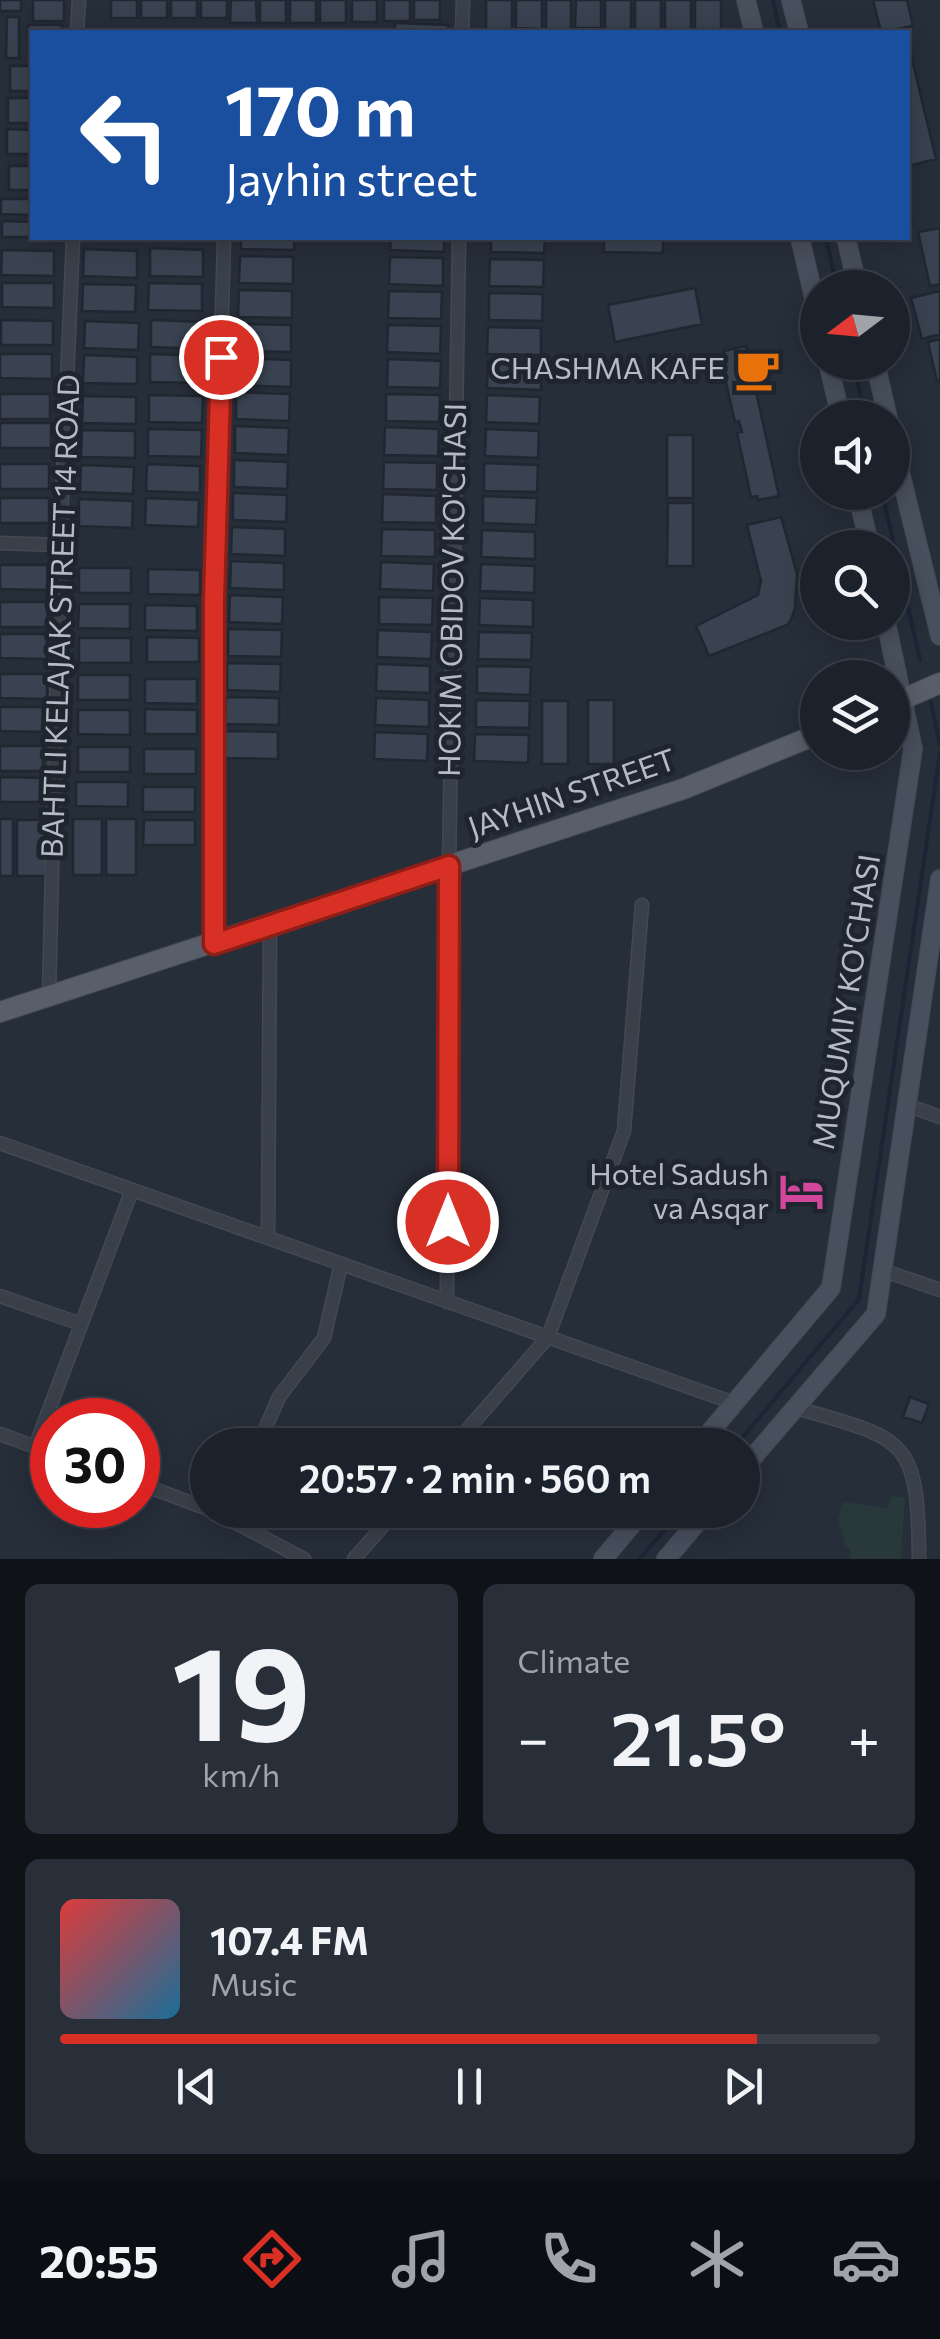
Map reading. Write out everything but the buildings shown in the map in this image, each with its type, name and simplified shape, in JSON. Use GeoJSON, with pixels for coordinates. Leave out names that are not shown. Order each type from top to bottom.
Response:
{"type":"FeatureCollection","features":[{"type":"Feature","properties":{"kind":"main road"},"geometry":{"type":"LineString","coordinates":[[746,0],[754,30]]}},
{"type":"Feature","properties":{"kind":"main road"},"geometry":{"type":"LineString","coordinates":[[791,0],[798,30]]}},
{"type":"Feature","properties":{"kind":"main road"},"geometry":{"type":"LineString","coordinates":[[800,240],[807,270]]}},
{"type":"Feature","properties":{"kind":"main road"},"geometry":{"type":"LineString","coordinates":[[846,240],[854,270]]}},
{"type":"Feature","properties":{"kind":"main road"},"geometry":{"type":"LineString","coordinates":[[909,510],[940,636]]}},
{"type":"Feature","properties":{"kind":"main road"},"geometry":{"type":"LineString","coordinates":[[910,696],[940,683]]}},
{"type":"Feature","properties":{"kind":"main road","name":"MUQUMIY KO'CHASI"},"geometry":{"type":"LineString","coordinates":[[910,739],[910,768]]}},
{"type":"Feature","properties":{"kind":"main road","name":"JAYHIN STREET"},"geometry":{"type":"LineString","coordinates":[[0,1012],[683,790],[800,741]]}},
{"type":"Feature","properties":{"kind":"main road","name":"MUQUMIY KO'CHASI"},"geometry":{"type":"LineString","coordinates":[[713,1428],[831,1288],[910,770]]}},
{"type":"Feature","properties":{"kind":"main road"},"geometry":{"type":"LineString","coordinates":[[760,1449],[876,1314],[936,937],[940,879]]}},
{"type":"Feature","properties":{"kind":"main road"},"geometry":{"type":"LineString","coordinates":[[603,1559],[629,1528]]}},
{"type":"Feature","properties":{"kind":"main road"},"geometry":{"type":"LineString","coordinates":[[666,1559],[693,1528]]}},
{"type":"Feature","properties":{"kind":"street"},"geometry":{"type":"LineString","coordinates":[[77,30],[79,0]]}},
{"type":"Feature","properties":{"kind":"street"},"geometry":{"type":"LineString","coordinates":[[462,30],[463,0]]}},
{"type":"Feature","properties":{"kind":"street","name":"BAHTLI KELAJAK STREET 14 ROAD"},"geometry":{"type":"LineString","coordinates":[[49,994],[60,545],[73,240]]}},
{"type":"Feature","properties":{"kind":"street"},"geometry":{"type":"LineString","coordinates":[[214,944],[214,600],[224,240]]}},
{"type":"Feature","properties":{"kind":"street","name":"HOKIM OBIDOV KO'CHASI"},"geometry":{"type":"LineString","coordinates":[[448,1302],[449,866],[459,240]]}},
{"type":"Feature","properties":{"kind":"street"},"geometry":{"type":"LineString","coordinates":[[0,543],[60,545]]}},
{"type":"Feature","properties":{"kind":"street"},"geometry":{"type":"LineString","coordinates":[[469,1428],[548,1337],[624,1131],[642,905]]}},
{"type":"Feature","properties":{"kind":"street"},"geometry":{"type":"LineString","coordinates":[[268,1238],[270,926]]}},
{"type":"Feature","properties":{"kind":"street"},"geometry":{"type":"LineString","coordinates":[[907,1105],[940,1118]]}},
{"type":"Feature","properties":{"kind":"street"},"geometry":{"type":"LineString","coordinates":[[0,1143],[734,1403]]}},
{"type":"Feature","properties":{"kind":"street"},"geometry":{"type":"LineString","coordinates":[[53,1398],[132,1190]]}},
{"type":"Feature","properties":{"kind":"street"},"geometry":{"type":"LineString","coordinates":[[266,1428],[280,1396],[324,1338],[342,1264]]}},
{"type":"Feature","properties":{"kind":"street"},"geometry":{"type":"LineString","coordinates":[[882,1270],[940,1290]]}},
{"type":"Feature","properties":{"kind":"street"},"geometry":{"type":"LineString","coordinates":[[0,1296],[81,1324]]}},
{"type":"Feature","properties":{"kind":"street"},"geometry":{"type":"LineString","coordinates":[[796,1408],[869,1428],[890,1439],[911,1465],[918,1509],[919,1559]]}},
{"type":"Feature","properties":{"kind":"street"},"geometry":{"type":"LineString","coordinates":[[0,1434],[30,1444]]}},
{"type":"Feature","properties":{"kind":"street"},"geometry":{"type":"LineString","coordinates":[[160,1492],[190,1502]]}},
{"type":"Feature","properties":{"kind":"street"},"geometry":{"type":"LineString","coordinates":[[253,1528],[304,1559]]}},
{"type":"Feature","properties":{"kind":"street"},"geometry":{"type":"LineString","coordinates":[[354,1559],[381,1528]]}},
{"type":"Feature","properties":{"kind":"shaded area"},"geometry":{"type":"Polygon","coordinates":[[[891,1496],[905,1497],[901,1559],[850,1559],[838,1519],[843,1502],[887,1508],[891,1496]]]}},
{"type":"Feature","properties":{"kind":"waterway"},"geometry":{"type":"LineString","coordinates":[[773,0],[780,30]]}},
{"type":"Feature","properties":{"kind":"waterway"},"geometry":{"type":"LineString","coordinates":[[826,240],[833,270]]}},
{"type":"Feature","properties":{"kind":"waterway"},"geometry":{"type":"LineString","coordinates":[[857,380],[862,400]]}},
{"type":"Feature","properties":{"kind":"waterway"},"geometry":{"type":"LineString","coordinates":[[886,510],[920,660]]}},
{"type":"Feature","properties":{"kind":"waterway"},"geometry":{"type":"LineString","coordinates":[[931,703],[940,745]]}},
{"type":"Feature","properties":{"kind":"waterway"},"geometry":{"type":"LineString","coordinates":[[750,1428],[859,1299],[940,753]]}},
{"type":"Feature","properties":{"kind":"waterway"},"geometry":{"type":"LineString","coordinates":[[640,1559],[666,1528]]}},
{"type":"Feature","properties":{"kind":"place","name":"CHASHMA KAFE"},"geometry":{"type":"Point","coordinates":[758,369]}},
{"type":"Feature","properties":{"kind":"place","name":"Hotel Sadush va Asqar"},"geometry":{"type":"Point","coordinates":[802,1192]}},
{"type":"Feature","properties":{"kind":"route"},"geometry":{"type":"LineString","coordinates":[[221,357],[214,600],[214,944],[449,866],[448,1222]]}}]}
